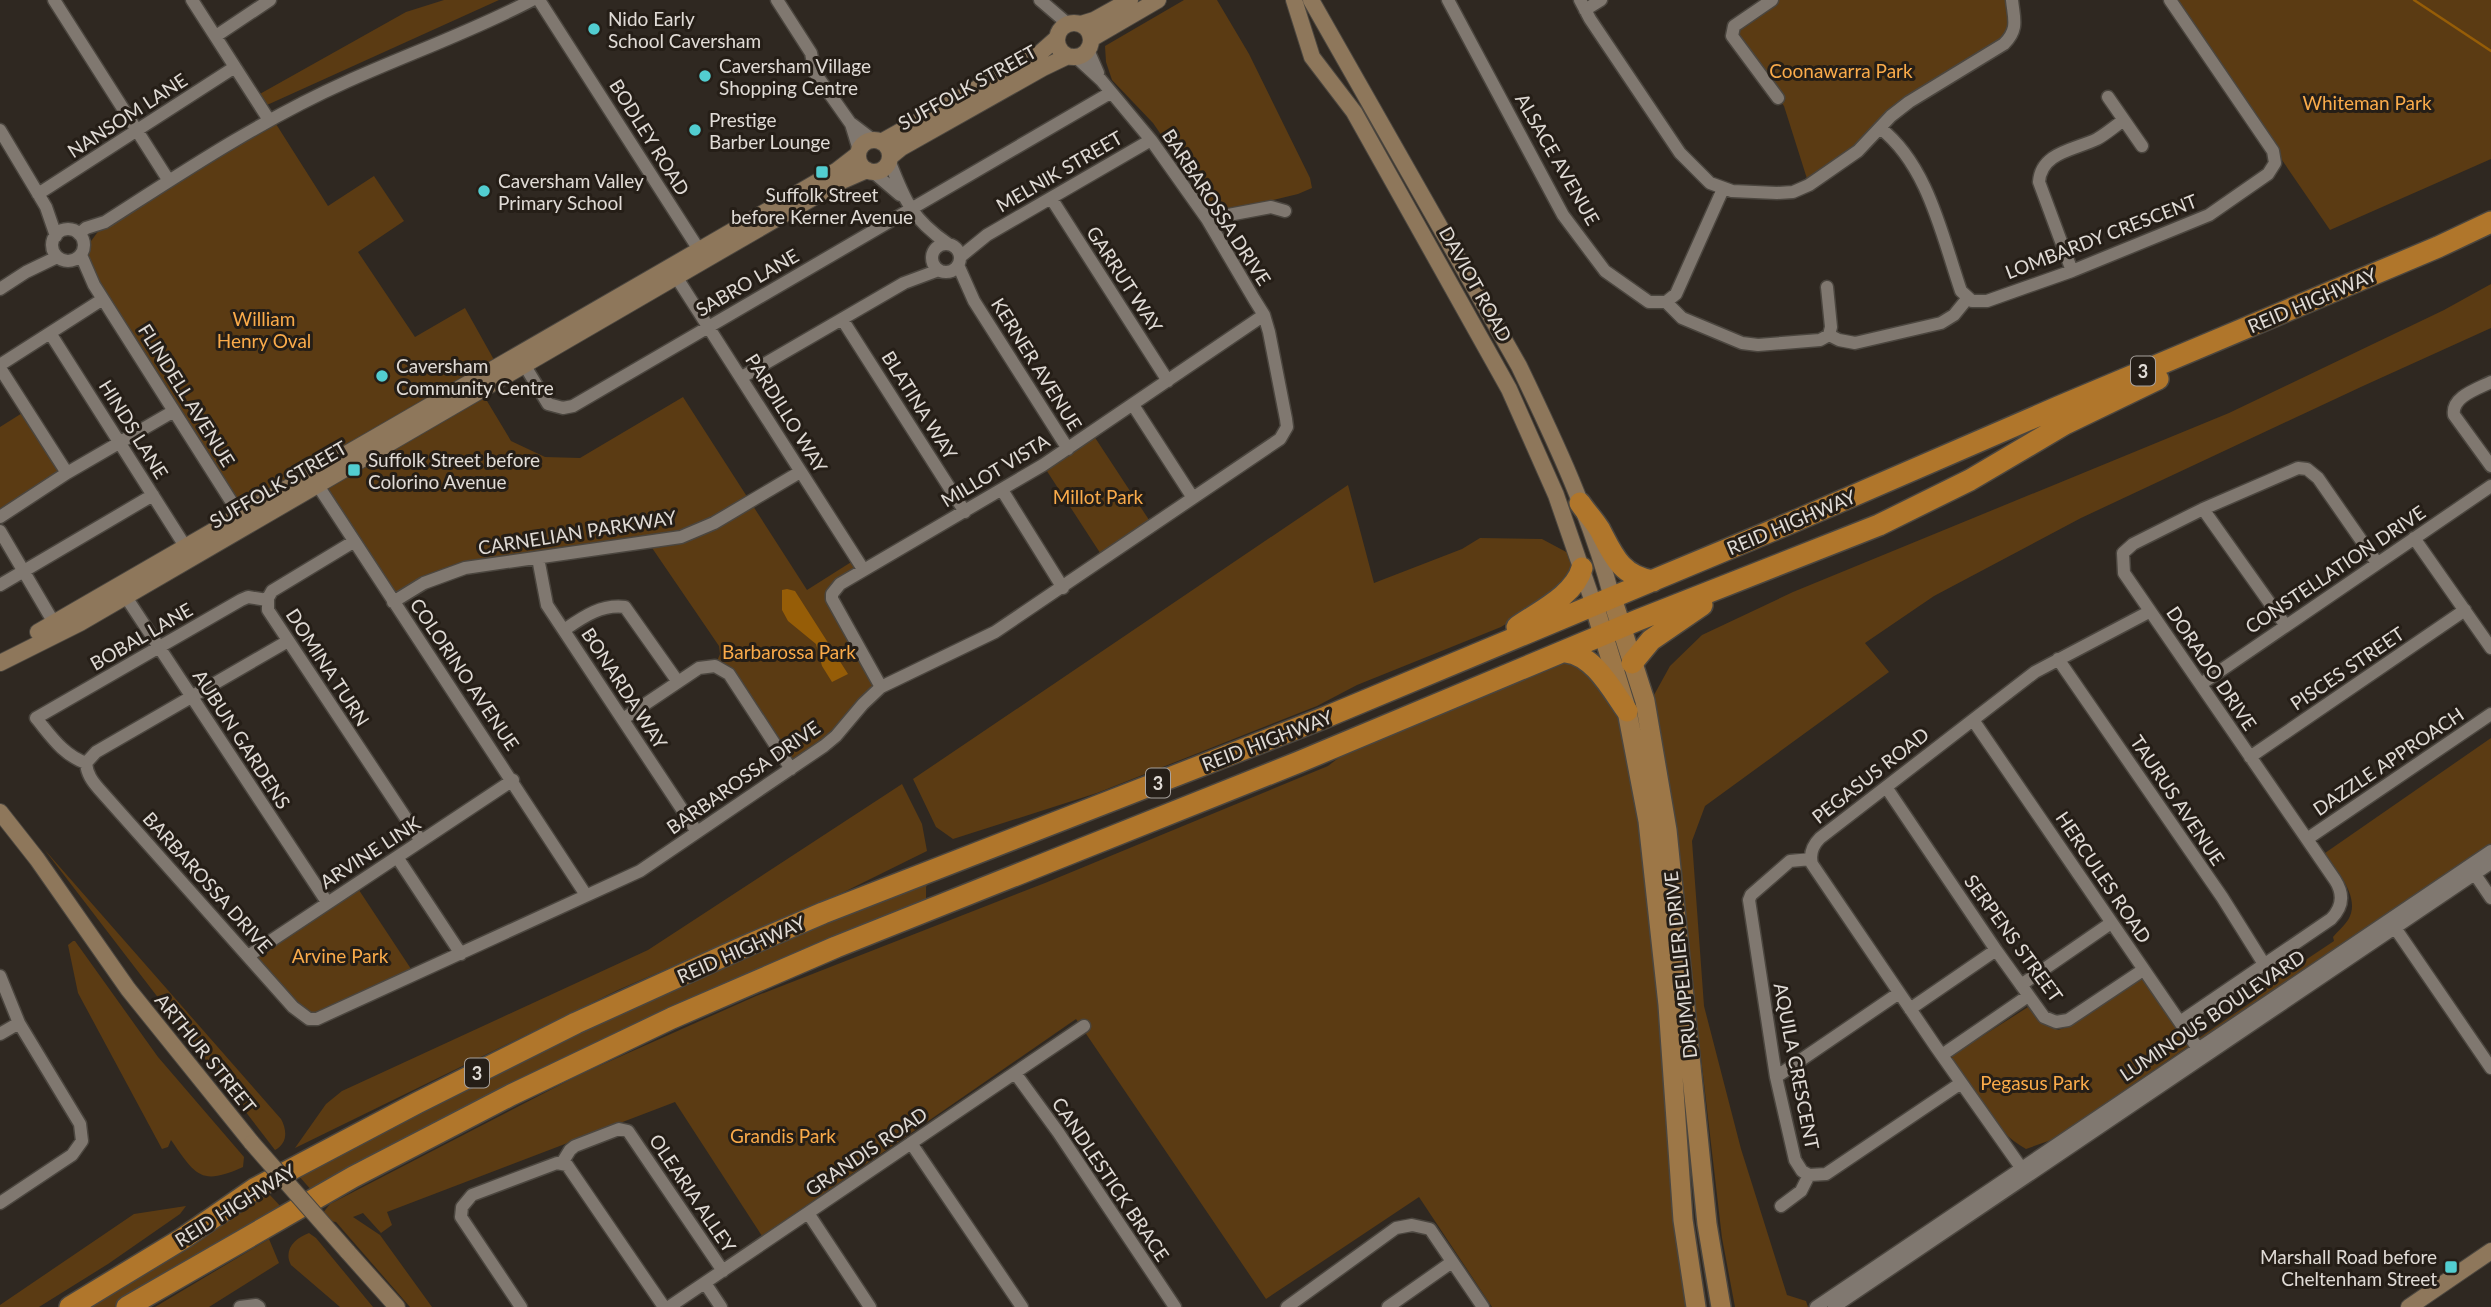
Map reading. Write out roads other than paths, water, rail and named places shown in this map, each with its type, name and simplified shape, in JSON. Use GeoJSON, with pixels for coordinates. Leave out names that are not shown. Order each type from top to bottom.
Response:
{"type":"FeatureCollection","features":[{"type":"Feature","properties":{"kind":"highway","name":"REID HIGHWAY"},"geometry":{"type":"LineString","coordinates":[[70,1307],[182,1239],[256,1188],[416,1103],[588,1017],[763,939],[1326,717],[1653,581],[2438,247],[2491,222]]}},
{"type":"Feature","properties":{"kind":"highway","name":"REID HIGHWAY"},"geometry":{"type":"LineString","coordinates":[[127,1307],[341,1183],[511,1095],[731,992],[1879,525],[1970,480],[2065,425],[2167,374],[2491,236]]}},
{"type":"Feature","properties":{"kind":"highway"},"geometry":{"type":"LineString","coordinates":[[1580,503],[1627,571],[1635,577],[1653,581]]}},
{"type":"Feature","properties":{"kind":"highway"},"geometry":{"type":"LineString","coordinates":[[1632,663],[1651,640],[1711,600],[1852,545],[1879,525]]}},
{"type":"Feature","properties":{"kind":"highway"},"geometry":{"type":"LineString","coordinates":[[1484,650],[1566,593],[1580,578],[1582,568]]}},
{"type":"Feature","properties":{"kind":"highway"},"geometry":{"type":"LineString","coordinates":[[1566,652],[1580,655],[1591,664],[1627,711]]}},
{"type":"Feature","properties":{"kind":"main road"},"geometry":{"type":"LineString","coordinates":[[1603,601],[1613,631]]}},
{"type":"Feature","properties":{"kind":"main road","name":"DRUMPELLIER DRIVE"},"geometry":{"type":"LineString","coordinates":[[1613,631],[1632,663],[1645,701],[1667,830],[1707,1224],[1721,1307]]}},
{"type":"Feature","properties":{"kind":"main road","name":"DRUMPELLIER DRIVE"},"geometry":{"type":"LineString","coordinates":[[1613,631],[1651,843],[1668,1004],[1683,1220],[1696,1307]]}},
{"type":"Feature","properties":{"kind":"street"},"geometry":{"type":"LineString","coordinates":[[54,0],[169,181]]}},
{"type":"Feature","properties":{"kind":"street"},"geometry":{"type":"LineString","coordinates":[[192,0],[269,120]]}},
{"type":"Feature","properties":{"kind":"street"},"geometry":{"type":"LineString","coordinates":[[216,36],[270,0]]}},
{"type":"Feature","properties":{"kind":"street"},"geometry":{"type":"LineString","coordinates":[[0,289],[44,256],[62,231],[74,232],[105,222],[269,120],[345,82],[477,29],[532,0]]}},
{"type":"Feature","properties":{"kind":"street","name":"BODLEY ROAD"},"geometry":{"type":"LineString","coordinates":[[539,0],[702,255]]}},
{"type":"Feature","properties":{"kind":"street"},"geometry":{"type":"LineString","coordinates":[[777,0],[811,53],[815,73],[851,124],[860,163],[903,198],[951,259]]}},
{"type":"Feature","properties":{"kind":"street"},"geometry":{"type":"LineString","coordinates":[[1040,0],[1066,30]]}},
{"type":"Feature","properties":{"kind":"street","name":"SUFFOLK STREET"},"geometry":{"type":"LineString","coordinates":[[877,141],[1040,53],[1066,30],[1094,20],[1130,0]]}},
{"type":"Feature","properties":{"kind":"street","name":"SUFFOLK STREET"},"geometry":{"type":"LineString","coordinates":[[889,159],[901,148],[1043,68],[1080,51],[1158,0]]}},
{"type":"Feature","properties":{"kind":"street","name":"DAVIOT ROAD"},"geometry":{"type":"LineString","coordinates":[[1294,0],[1312,57],[1354,112],[1509,388],[1556,495],[1582,568],[1603,601]]}},
{"type":"Feature","properties":{"kind":"street","name":"DAVIOT ROAD"},"geometry":{"type":"LineString","coordinates":[[1311,0],[1502,334],[1548,426],[1580,503],[1603,601]]}},
{"type":"Feature","properties":{"kind":"street","name":"ALSACE AVENUE"},"geometry":{"type":"LineString","coordinates":[[1448,0],[1563,215],[1605,271],[1649,302],[1665,302],[1682,317],[1742,343],[1758,345],[1820,340],[1829,335]]}},
{"type":"Feature","properties":{"kind":"street"},"geometry":{"type":"LineString","coordinates":[[1601,0],[1583,5],[1681,153],[1710,183],[1724,189],[1777,193],[1793,192],[1809,186],[1858,151],[1909,102],[2004,44],[2012,35],[2015,26],[2012,0]]}},
{"type":"Feature","properties":{"kind":"street"},"geometry":{"type":"LineString","coordinates":[[1772,0],[1734,26],[1732,36],[1778,98]]}},
{"type":"Feature","properties":{"kind":"street","name":"LOMBARDY CRESCENT"},"geometry":{"type":"LineString","coordinates":[[1967,299],[1977,303],[1987,301],[2072,271],[2209,215],[2268,174],[2275,163],[2273,151],[2170,0]]}},
{"type":"Feature","properties":{"kind":"street"},"geometry":{"type":"LineString","coordinates":[[1066,30],[1088,30],[1080,51],[1059,49],[1066,30]]}},
{"type":"Feature","properties":{"kind":"street","name":"BARBAROSSA DRIVE"},"geometry":{"type":"LineString","coordinates":[[86,763],[88,775],[99,789],[293,1007],[309,1019],[317,1020],[640,870],[836,736],[881,687],[978,642],[1063,588],[1280,439],[1285,433],[1286,419],[1264,315],[1207,219],[1151,139],[1110,93],[1080,51]]}},
{"type":"Feature","properties":{"kind":"street","name":"NANSOM LANE"},"geometry":{"type":"LineString","coordinates":[[38,194],[235,67]]}},
{"type":"Feature","properties":{"kind":"street","name":"SABRO LANE"},"geometry":{"type":"LineString","coordinates":[[525,366],[548,404],[568,408],[1110,93]]}},
{"type":"Feature","properties":{"kind":"street"},"geometry":{"type":"LineString","coordinates":[[2108,97],[2142,146]]}},
{"type":"Feature","properties":{"kind":"street"},"geometry":{"type":"LineString","coordinates":[[2072,271],[2039,181],[2039,171],[2052,158],[2098,138],[2124,120]]}},
{"type":"Feature","properties":{"kind":"street"},"geometry":{"type":"LineString","coordinates":[[851,124],[888,148],[889,159],[903,198]]}},
{"type":"Feature","properties":{"kind":"street"},"geometry":{"type":"LineString","coordinates":[[1827,287],[1831,327],[1829,335],[1855,343],[1941,323],[1954,315],[1967,299],[1961,291],[1923,182],[1893,137],[1880,128]]}},
{"type":"Feature","properties":{"kind":"street"},"geometry":{"type":"LineString","coordinates":[[0,130],[5,150],[46,207],[83,241],[83,252]]}},
{"type":"Feature","properties":{"kind":"street","name":"MELNIK STREET"},"geometry":{"type":"LineString","coordinates":[[742,377],[904,283],[951,259],[1151,139]]}},
{"type":"Feature","properties":{"kind":"street"},"geometry":{"type":"LineString","coordinates":[[859,152],[866,142],[877,141]]}},
{"type":"Feature","properties":{"kind":"street","name":"SUFFOLK STREET"},"geometry":{"type":"LineString","coordinates":[[0,663],[126,597],[243,521],[702,255],[836,171],[859,152]]}},
{"type":"Feature","properties":{"kind":"street"},"geometry":{"type":"LineString","coordinates":[[870,171],[883,169],[889,159]]}},
{"type":"Feature","properties":{"kind":"street","name":"SUFFOLK STREET"},"geometry":{"type":"LineString","coordinates":[[314,480],[525,366],[677,278],[702,255],[853,175],[870,171]]}},
{"type":"Feature","properties":{"kind":"street"},"geometry":{"type":"LineString","coordinates":[[1665,302],[1676,294],[1724,189]]}},
{"type":"Feature","properties":{"kind":"street","name":"GARRUT WAY"},"geometry":{"type":"LineString","coordinates":[[1051,198],[1168,381]]}},
{"type":"Feature","properties":{"kind":"street"},"geometry":{"type":"LineString","coordinates":[[46,207],[54,239],[53,250],[61,259]]}},
{"type":"Feature","properties":{"kind":"street"},"geometry":{"type":"LineString","coordinates":[[1207,219],[1271,207],[1284,211]]}},
{"type":"Feature","properties":{"kind":"street"},"geometry":{"type":"LineString","coordinates":[[26,272],[61,259],[75,260],[105,222]]}},
{"type":"Feature","properties":{"kind":"street"},"geometry":{"type":"LineString","coordinates":[[926,228],[932,256]]}},
{"type":"Feature","properties":{"kind":"street","name":"MELNIK STREET"},"geometry":{"type":"LineString","coordinates":[[904,283],[938,247],[951,259]]}},
{"type":"Feature","properties":{"kind":"street","name":"FLINDELL AVENUE"},"geometry":{"type":"LineString","coordinates":[[83,252],[94,285],[243,521]]}},
{"type":"Feature","properties":{"kind":"street","name":"KERNER AVENUE"},"geometry":{"type":"LineString","coordinates":[[932,256],[934,265],[951,259],[974,301],[1068,449]]}},
{"type":"Feature","properties":{"kind":"street","name":"FLINDELL AVENUE"},"geometry":{"type":"LineString","coordinates":[[61,259],[94,285]]}},
{"type":"Feature","properties":{"kind":"street","name":"PARDILLO WAY"},"geometry":{"type":"LineString","coordinates":[[677,278],[863,569]]}},
{"type":"Feature","properties":{"kind":"street"},"geometry":{"type":"LineString","coordinates":[[67,473],[0,366],[103,299]]}},
{"type":"Feature","properties":{"kind":"street","name":"MILLOT VISTA"},"geometry":{"type":"LineString","coordinates":[[881,687],[832,599],[832,594],[839,584],[1068,449],[1264,315]]}},
{"type":"Feature","properties":{"kind":"street","name":"BLATINA WAY"},"geometry":{"type":"LineString","coordinates":[[842,319],[965,512]]}},
{"type":"Feature","properties":{"kind":"street","name":"HINDS LANE"},"geometry":{"type":"LineString","coordinates":[[50,333],[185,546]]}},
{"type":"Feature","properties":{"kind":"street"},"geometry":{"type":"LineString","coordinates":[[2491,382],[2467,393],[2453,410],[2491,466]]}},
{"type":"Feature","properties":{"kind":"street"},"geometry":{"type":"LineString","coordinates":[[1133,405],[1193,498]]}},
{"type":"Feature","properties":{"kind":"street"},"geometry":{"type":"LineString","coordinates":[[0,517],[67,473],[174,411]]}},
{"type":"Feature","properties":{"kind":"street","name":"DORADO DRIVE"},"geometry":{"type":"LineString","coordinates":[[2179,1022],[2331,919],[2339,908],[2340,888],[2124,573],[2123,553],[2133,544],[2203,509],[2298,468],[2307,468],[2318,478],[2377,564]]}},
{"type":"Feature","properties":{"kind":"street","name":"CARNELIAN PARKWAY"},"geometry":{"type":"LineString","coordinates":[[393,602],[424,583],[450,572],[681,537],[714,523],[800,472]]}},
{"type":"Feature","properties":{"kind":"street","name":"COLORINO AVENUE"},"geometry":{"type":"LineString","coordinates":[[314,480],[586,895]]}},
{"type":"Feature","properties":{"kind":"street","name":"CONSTELLATION DRIVE"},"geometry":{"type":"LineString","coordinates":[[2201,684],[2491,486]]}},
{"type":"Feature","properties":{"kind":"street"},"geometry":{"type":"LineString","coordinates":[[1002,490],[1063,588]]}},
{"type":"Feature","properties":{"kind":"street"},"geometry":{"type":"LineString","coordinates":[[0,586],[153,495]]}},
{"type":"Feature","properties":{"kind":"street"},"geometry":{"type":"LineString","coordinates":[[2203,509],[2286,626]]}},
{"type":"Feature","properties":{"kind":"street","name":"SUFFOLK STREET"},"geometry":{"type":"LineString","coordinates":[[0,655],[185,546],[243,521]]}},
{"type":"Feature","properties":{"kind":"street"},"geometry":{"type":"LineString","coordinates":[[0,531],[54,623]]}},
{"type":"Feature","properties":{"kind":"street"},"geometry":{"type":"LineString","coordinates":[[2414,538],[2491,648]]}},
{"type":"Feature","properties":{"kind":"street","name":"DOMINA TURN"},"geometry":{"type":"LineString","coordinates":[[353,542],[272,591],[267,600],[268,610],[421,841]]}},
{"type":"Feature","properties":{"kind":"street","name":"BONARDA WAY"},"geometry":{"type":"LineString","coordinates":[[538,558],[546,600],[697,832]]}},
{"type":"Feature","properties":{"kind":"street","name":"AUBUN GARDENS"},"geometry":{"type":"LineString","coordinates":[[126,597],[327,902]]}},
{"type":"Feature","properties":{"kind":"street","name":"BOBAL LANE"},"geometry":{"type":"LineString","coordinates":[[86,763],[66,753],[36,718],[241,600],[248,597],[267,600]]}},
{"type":"Feature","properties":{"kind":"street"},"geometry":{"type":"LineString","coordinates":[[564,631],[591,612],[625,607],[678,682]]}},
{"type":"Feature","properties":{"kind":"street","name":"PISCES STREET"},"geometry":{"type":"LineString","coordinates":[[2250,757],[2465,610]]}},
{"type":"Feature","properties":{"kind":"street","name":"PEGASUS ROAD"},"geometry":{"type":"LineString","coordinates":[[1811,859],[1812,850],[1821,838],[2035,672],[2146,614]]}},
{"type":"Feature","properties":{"kind":"street"},"geometry":{"type":"LineString","coordinates":[[86,763],[96,752],[288,641]]}},
{"type":"Feature","properties":{"kind":"street","name":"TAURUS AVENUE"},"geometry":{"type":"LineString","coordinates":[[2058,659],[2222,897],[2264,964]]}},
{"type":"Feature","properties":{"kind":"street"},"geometry":{"type":"LineString","coordinates":[[623,719],[678,682],[708,665],[715,666],[729,674],[791,769]]}},
{"type":"Feature","properties":{"kind":"street","name":"DAZZLE APPROACH"},"geometry":{"type":"LineString","coordinates":[[2307,839],[2491,714]]}},
{"type":"Feature","properties":{"kind":"street","name":"HERCULES ROAD"},"geometry":{"type":"LineString","coordinates":[[1973,720],[2200,1052]]}},
{"type":"Feature","properties":{"kind":"street","name":"ARVINE LINK"},"geometry":{"type":"LineString","coordinates":[[248,956],[513,780]]}},
{"type":"Feature","properties":{"kind":"street","name":"SERPENS STREET"},"geometry":{"type":"LineString","coordinates":[[1886,787],[2044,1017],[2064,1022],[2143,970]]}},
{"type":"Feature","properties":{"kind":"street","name":"ARTHUR STREET"},"geometry":{"type":"LineString","coordinates":[[0,813],[60,891],[128,989],[252,1143],[397,1307]]}},
{"type":"Feature","properties":{"kind":"street","name":"LUMINOUS BOULEVARD"},"geometry":{"type":"LineString","coordinates":[[1816,1307],[1880,1269],[2472,870],[2491,851]]}},
{"type":"Feature","properties":{"kind":"street"},"geometry":{"type":"LineString","coordinates":[[397,857],[461,954]]}},
{"type":"Feature","properties":{"kind":"street"},"geometry":{"type":"LineString","coordinates":[[1811,859],[1899,993],[2024,1172]]}},
{"type":"Feature","properties":{"kind":"street","name":"AQUILA CRESCENT"},"geometry":{"type":"LineString","coordinates":[[1811,859],[1790,862],[1751,895],[1749,900],[1776,1077],[1795,1160],[1802,1171],[1809,1175],[1829,1172],[1961,1083]]}},
{"type":"Feature","properties":{"kind":"street","name":"LUMINOUS BOULEVARD"},"geometry":{"type":"LineString","coordinates":[[2472,870],[2491,863]]}},
{"type":"Feature","properties":{"kind":"street"},"geometry":{"type":"LineString","coordinates":[[2472,870],[2491,898]]}},
{"type":"Feature","properties":{"kind":"street"},"geometry":{"type":"LineString","coordinates":[[1942,1055],[2111,923]]}},
{"type":"Feature","properties":{"kind":"street"},"geometry":{"type":"LineString","coordinates":[[2392,924],[2491,1068]]}},
{"type":"Feature","properties":{"kind":"street"},"geometry":{"type":"LineString","coordinates":[[1910,1009],[1996,950]]}},
{"type":"Feature","properties":{"kind":"street"},"geometry":{"type":"LineString","coordinates":[[0,976],[19,1023],[80,1124],[82,1141],[72,1155],[1,1201]]}},
{"type":"Feature","properties":{"kind":"street"},"geometry":{"type":"LineString","coordinates":[[1776,1077],[1899,993]]}},
{"type":"Feature","properties":{"kind":"street"},"geometry":{"type":"LineString","coordinates":[[0,1034],[19,1023]]}},
{"type":"Feature","properties":{"kind":"street","name":"GRANDIS ROAD"},"geometry":{"type":"LineString","coordinates":[[669,1307],[1084,1026]]}},
{"type":"Feature","properties":{"kind":"street","name":"CANDLESTICK BRACE"},"geometry":{"type":"LineString","coordinates":[[1015,1073],[1058,1132],[1175,1307]]}},
{"type":"Feature","properties":{"kind":"street","name":"OLEARIA ALLEY"},"geometry":{"type":"LineString","coordinates":[[562,1163],[575,1146],[619,1129],[628,1131],[723,1271]]}},
{"type":"Feature","properties":{"kind":"street"},"geometry":{"type":"LineString","coordinates":[[911,1143],[1022,1307]]}},
{"type":"Feature","properties":{"kind":"street"},"geometry":{"type":"LineString","coordinates":[[521,1307],[461,1217],[462,1207],[472,1195],[557,1163],[568,1165],[664,1307]]}},
{"type":"Feature","properties":{"kind":"street"},"geometry":{"type":"LineString","coordinates":[[1781,1206],[1801,1191],[1809,1175]]}},
{"type":"Feature","properties":{"kind":"street"},"geometry":{"type":"LineString","coordinates":[[808,1213],[870,1307]]}},
{"type":"Feature","properties":{"kind":"street"},"geometry":{"type":"LineString","coordinates":[[1287,1307],[1396,1228],[1412,1225],[1430,1229],[1483,1307]]}},
{"type":"Feature","properties":{"kind":"street"},"geometry":{"type":"LineString","coordinates":[[2409,1307],[2491,1251]]}},
{"type":"Feature","properties":{"kind":"street"},"geometry":{"type":"LineString","coordinates":[[1388,1307],[1452,1262]]}},
{"type":"Feature","properties":{"kind":"street","name":"LUMINOUS BOULEVARD"},"geometry":{"type":"LineString","coordinates":[[1834,1307],[1880,1269]]}},
{"type":"Feature","properties":{"kind":"street"},"geometry":{"type":"LineString","coordinates":[[705,1283],[721,1307]]}},
{"type":"Feature","properties":{"kind":"street"},"geometry":{"type":"LineString","coordinates":[[1304,1295],[1313,1307]]}},
{"type":"Feature","properties":{"kind":"street"},"geometry":{"type":"LineString","coordinates":[[240,1307],[259,1307]]}},
{"type":"Feature","properties":{"kind":"waterway"},"geometry":{"type":"LineString","coordinates":[[2414,0],[2491,51]]}},
{"type":"Feature","properties":{"kind":"place","name":"Nido Early School Caversham"},"geometry":{"type":"Point","coordinates":[594,29]}},
{"type":"Feature","properties":{"kind":"place","name":"Caversham Village Shopping Centre"},"geometry":{"type":"Point","coordinates":[705,76]}},
{"type":"Feature","properties":{"kind":"place","name":"Prestige Barber Lounge"},"geometry":{"type":"Point","coordinates":[695,130]}},
{"type":"Feature","properties":{"kind":"place","name":"Suffolk Street before Kerner Avenue"},"geometry":{"type":"Point","coordinates":[822,172]}},
{"type":"Feature","properties":{"kind":"place","name":"Caversham Valley Primary School"},"geometry":{"type":"Point","coordinates":[484,191]}},
{"type":"Feature","properties":{"kind":"place","name":"Caversham Community Centre"},"geometry":{"type":"Point","coordinates":[382,376]}},
{"type":"Feature","properties":{"kind":"place","name":"Suffolk Street before Colorino Avenue"},"geometry":{"type":"Point","coordinates":[354,470]}},
{"type":"Feature","properties":{"kind":"place","name":"Marshall Road before Cheltenham Street"},"geometry":{"type":"Point","coordinates":[2451,1267]}},
{"type":"Feature","properties":{"kind":"park label","name":"Coonawarra Park"},"geometry":{"type":"Point","coordinates":[1841,70]}},
{"type":"Feature","properties":{"kind":"park label","name":"Whiteman Park"},"geometry":{"type":"Point","coordinates":[2367,102]}},
{"type":"Feature","properties":{"kind":"park label","name":"William Henry Oval"},"geometry":{"type":"Point","coordinates":[264,329]}},
{"type":"Feature","properties":{"kind":"park label","name":"Millot Park"},"geometry":{"type":"Point","coordinates":[1098,496]}},
{"type":"Feature","properties":{"kind":"park label","name":"Barbarossa Park"},"geometry":{"type":"Point","coordinates":[789,651]}},
{"type":"Feature","properties":{"kind":"park label","name":"Arvine Park"},"geometry":{"type":"Point","coordinates":[340,955]}},
{"type":"Feature","properties":{"kind":"park label","name":"Pegasus Park"},"geometry":{"type":"Point","coordinates":[2035,1082]}},
{"type":"Feature","properties":{"kind":"park label","name":"Grandis Park"},"geometry":{"type":"Point","coordinates":[783,1135]}}]}
